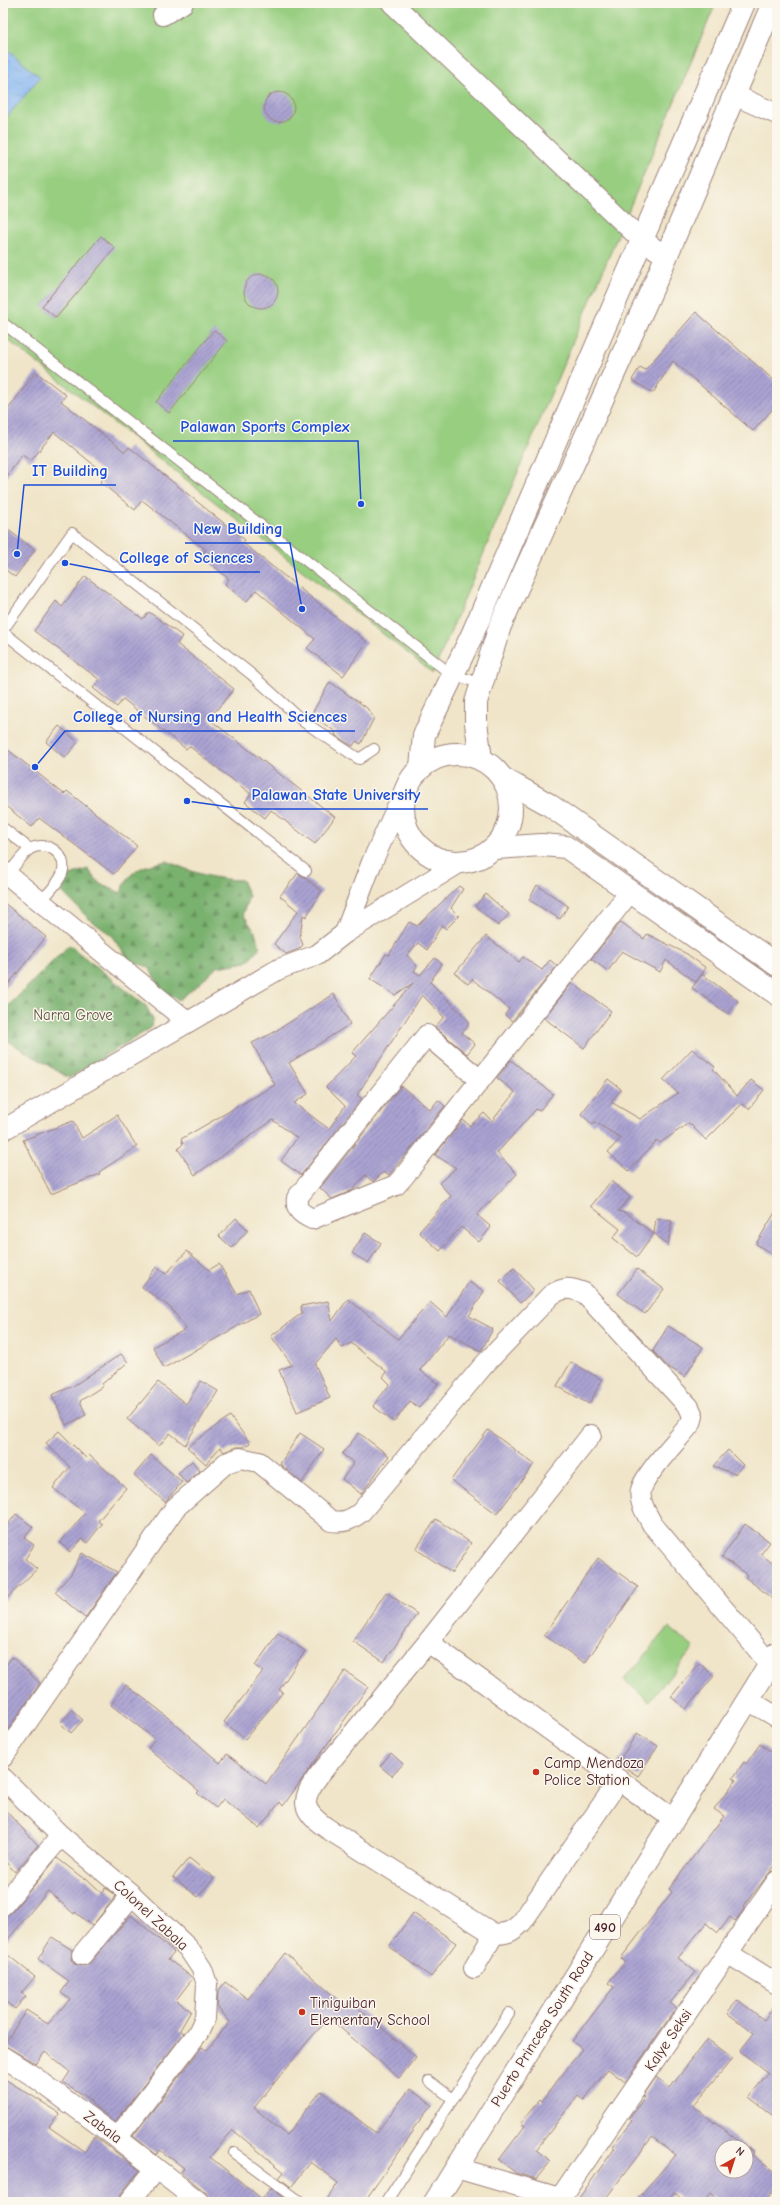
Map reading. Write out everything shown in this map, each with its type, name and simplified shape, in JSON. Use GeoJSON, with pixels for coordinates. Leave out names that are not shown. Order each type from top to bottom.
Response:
{"type":"FeatureCollection","features":[{"type":"Feature","properties":{"kind":"street"},"geometry":{"type":"LineString","coordinates":[[163,16],[183,3]]}},
{"type":"Feature","properties":{"kind":"street"},"geometry":{"type":"LineString","coordinates":[[392,3],[448,58],[642,240],[666,256]]}},
{"type":"Feature","properties":{"kind":"street"},"geometry":{"type":"LineString","coordinates":[[459,863],[437,859],[418,846],[406,827],[402,805],[415,775],[424,735],[472,635],[744,3]]}},
{"type":"Feature","properties":{"kind":"street"},"geometry":{"type":"LineString","coordinates":[[481,759],[476,722],[476,702],[500,626],[666,256],[773,3]]}},
{"type":"Feature","properties":{"kind":"street"},"geometry":{"type":"LineString","coordinates":[[734,95],[777,114]]}},
{"type":"Feature","properties":{"kind":"street"},"geometry":{"type":"LineString","coordinates":[[345,933],[372,862],[415,775],[440,756],[460,753],[481,759],[493,767],[502,778],[511,798],[511,820],[496,848]]}},
{"type":"Feature","properties":{"kind":"street"},"geometry":{"type":"LineString","coordinates":[[502,778],[548,804],[777,965]]}},
{"type":"Feature","properties":{"kind":"street"},"geometry":{"type":"LineString","coordinates":[[3,1130],[278,970],[317,955],[345,933],[459,863],[483,856],[496,848],[542,845],[566,847],[630,892],[675,921],[777,994]]}},
{"type":"Feature","properties":{"kind":"street"},"geometry":{"type":"LineString","coordinates":[[5,872],[188,1022]]}},
{"type":"Feature","properties":{"kind":"street"},"geometry":{"type":"LineString","coordinates":[[480,1080],[427,1035],[297,1198],[296,1204],[301,1213],[312,1219],[396,1185],[480,1080],[630,892]]}},
{"type":"Feature","properties":{"kind":"street"},"geometry":{"type":"LineString","coordinates":[[3,1757],[175,1508],[220,1468],[240,1458],[259,1462],[331,1521],[340,1523],[352,1519],[361,1512],[483,1366],[551,1295],[562,1288],[574,1289],[584,1293],[689,1407],[693,1416],[691,1423],[646,1479],[641,1490],[642,1504],[652,1524],[774,1659]]}},
{"type":"Feature","properties":{"kind":"street"},"geometry":{"type":"LineString","coordinates":[[591,1435],[428,1642],[318,1775],[308,1789],[306,1809],[314,1820],[494,1934],[506,1934],[514,1931],[522,1922],[619,1780]]}},
{"type":"Feature","properties":{"kind":"street"},"geometry":{"type":"LineString","coordinates":[[428,1642],[673,1819]]}},
{"type":"Feature","properties":{"kind":"street","name":"Puerto Princesa South Road"},"geometry":{"type":"LineString","coordinates":[[436,2202],[774,1659]]}},
{"type":"Feature","properties":{"kind":"street"},"geometry":{"type":"LineString","coordinates":[[748,1700],[777,1717]]}},
{"type":"Feature","properties":{"kind":"street","name":"Colonel Zabala"},"geometry":{"type":"LineString","coordinates":[[3,1778],[61,1836],[132,1895],[188,1948],[202,1969],[207,1984],[205,2018],[198,2033],[117,2138]]}},
{"type":"Feature","properties":{"kind":"street"},"geometry":{"type":"LineString","coordinates":[[3,1905],[61,1836]]}},
{"type":"Feature","properties":{"kind":"street","name":"Kalye Seksi"},"geometry":{"type":"LineString","coordinates":[[562,2200],[777,1881]]}},
{"type":"Feature","properties":{"kind":"street"},"geometry":{"type":"LineString","coordinates":[[82,1955],[132,1895]]}},
{"type":"Feature","properties":{"kind":"street"},"geometry":{"type":"LineString","coordinates":[[474,1968],[494,1934]]}},
{"type":"Feature","properties":{"kind":"street"},"geometry":{"type":"LineString","coordinates":[[729,1954],[777,1984]]}},
{"type":"Feature","properties":{"kind":"street","name":"Zabala"},"geometry":{"type":"LineString","coordinates":[[3,2057],[27,2072],[117,2138],[199,2202]]}},
{"type":"Feature","properties":{"kind":"street"},"geometry":{"type":"LineString","coordinates":[[456,2168],[562,2200]]}},
{"type":"Feature","properties":{"kind":"street"},"geometry":{"type":"LineString","coordinates":[[129,2202],[156,2169]]}},
{"type":"Feature","properties":{"kind":"lane"},"geometry":{"type":"LineString","coordinates":[[3,323],[452,675],[481,683]]}},
{"type":"Feature","properties":{"kind":"lane"},"geometry":{"type":"LineString","coordinates":[[306,871],[3,631],[72,533],[251,674],[304,722],[359,759],[374,749]]}},
{"type":"Feature","properties":{"kind":"lane"},"geometry":{"type":"LineString","coordinates":[[3,828],[30,849]]}},
{"type":"Feature","properties":{"kind":"lane"},"geometry":{"type":"LineString","coordinates":[[5,872],[30,849],[42,846],[49,847],[54,850],[62,861],[62,874],[41,901]]}},
{"type":"Feature","properties":{"kind":"lane"},"geometry":{"type":"LineString","coordinates":[[386,2202],[509,2013]]}},
{"type":"Feature","properties":{"kind":"lane"},"geometry":{"type":"LineString","coordinates":[[429,2082],[454,2099]]}},
{"type":"Feature","properties":{"kind":"lane"},"geometry":{"type":"LineString","coordinates":[[234,2153],[301,2202]]}},
{"type":"Feature","properties":{"kind":"green space"},"geometry":{"type":"Polygon","coordinates":[[[3,3],[716,3],[433,673],[3,336],[3,3]]]}},
{"type":"Feature","properties":{"kind":"green space"},"geometry":{"type":"Polygon","coordinates":[[[167,861],[203,875],[222,879],[242,880],[249,896],[243,914],[255,932],[260,948],[247,962],[217,967],[179,1000],[161,990],[149,967],[130,961],[110,934],[89,919],[62,892],[67,876],[88,869],[100,884],[121,893],[128,878],[133,873],[144,867],[167,861]]]}},
{"type":"Feature","properties":{"kind":"green space","name":"Narra Grove"},"geometry":{"type":"Polygon","coordinates":[[[69,945],[146,1006],[153,1019],[151,1028],[69,1078],[3,1038],[3,1011],[69,945]]]}},
{"type":"Feature","properties":{"kind":"green space"},"geometry":{"type":"Polygon","coordinates":[[[669,1627],[694,1648],[649,1701],[624,1680],[669,1627]]]}},
{"type":"Feature","properties":{"kind":"water"},"geometry":{"type":"Polygon","coordinates":[[[3,47],[40,77],[3,122],[3,47]]]}},
{"type":"Feature","properties":{"kind":"building"},"geometry":{"type":"Polygon","coordinates":[[[279,92],[290,96],[294,107],[290,118],[279,122],[268,118],[264,107],[268,96],[279,92]]]}},
{"type":"Feature","properties":{"kind":"building"},"geometry":{"type":"Polygon","coordinates":[[[101,236],[115,248],[56,318],[42,306],[101,236]]]}},
{"type":"Feature","properties":{"kind":"building"},"geometry":{"type":"Polygon","coordinates":[[[261,274],[273,279],[278,291],[273,303],[261,308],[249,303],[244,291],[249,279],[261,274]]]}},
{"type":"Feature","properties":{"kind":"building"},"geometry":{"type":"Polygon","coordinates":[[[696,312],[777,383],[777,404],[753,431],[673,361],[653,393],[632,380],[640,367],[645,370],[696,312]]]}},
{"type":"Feature","properties":{"kind":"building"},"geometry":{"type":"Polygon","coordinates":[[[214,330],[227,341],[169,413],[156,402],[214,330]]]}},
{"type":"Feature","properties":{"kind":"building"},"geometry":{"type":"Polygon","coordinates":[[[36,372],[66,395],[61,401],[125,452],[129,447],[245,540],[243,543],[367,642],[343,676],[307,648],[315,639],[256,590],[246,602],[225,584],[229,579],[201,555],[206,550],[142,500],[135,510],[100,482],[106,475],[54,432],[31,461],[22,455],[3,482],[3,416],[36,372]]]}},
{"type":"Feature","properties":{"kind":"building"},"geometry":{"type":"Polygon","coordinates":[[[3,526],[35,550],[15,577],[3,568],[3,526]]]}},
{"type":"Feature","properties":{"kind":"building"},"geometry":{"type":"Polygon","coordinates":[[[85,576],[143,619],[149,612],[182,636],[177,644],[234,689],[209,719],[335,817],[315,844],[271,810],[265,818],[245,802],[251,794],[189,746],[186,749],[123,699],[117,707],[93,688],[100,680],[34,631],[56,601],[62,607],[85,576]]]}},
{"type":"Feature","properties":{"kind":"building"},"geometry":{"type":"Polygon","coordinates":[[[330,682],[367,708],[374,718],[361,744],[356,741],[353,746],[347,743],[335,735],[336,732],[311,715],[330,682]]]}},
{"type":"Feature","properties":{"kind":"building"},"geometry":{"type":"Polygon","coordinates":[[[59,726],[78,742],[65,758],[46,742],[59,726]]]}},
{"type":"Feature","properties":{"kind":"building"},"geometry":{"type":"Polygon","coordinates":[[[3,746],[64,794],[67,791],[137,846],[114,874],[39,818],[32,827],[3,804],[3,746]]]}},
{"type":"Feature","properties":{"kind":"building"},"geometry":{"type":"Polygon","coordinates":[[[298,873],[322,891],[306,917],[303,915],[300,937],[303,945],[299,949],[286,954],[274,944],[298,911],[280,896],[298,873]]]}},
{"type":"Feature","properties":{"kind":"building"},"geometry":{"type":"Polygon","coordinates":[[[537,885],[568,906],[560,919],[529,900],[537,885]]]}},
{"type":"Feature","properties":{"kind":"building"},"geometry":{"type":"Polygon","coordinates":[[[459,886],[463,889],[451,908],[459,916],[446,929],[442,925],[427,950],[418,943],[407,955],[417,966],[414,971],[420,975],[435,958],[442,964],[430,982],[468,1020],[468,1026],[462,1033],[475,1044],[467,1054],[435,1027],[444,1017],[422,995],[357,1095],[362,1099],[301,1175],[281,1161],[297,1138],[273,1120],[195,1175],[178,1149],[183,1144],[181,1139],[275,1085],[252,1043],[271,1034],[334,994],[350,1024],[289,1063],[308,1094],[294,1103],[329,1129],[345,1106],[326,1087],[356,1056],[352,1053],[413,983],[395,995],[370,979],[386,954],[389,955],[409,922],[417,926],[459,886]]]}},
{"type":"Feature","properties":{"kind":"building"},"geometry":{"type":"Polygon","coordinates":[[[486,894],[509,914],[498,926],[475,906],[486,894]]]}},
{"type":"Feature","properties":{"kind":"building"},"geometry":{"type":"Polygon","coordinates":[[[3,902],[46,937],[3,991],[3,902]]]}},
{"type":"Feature","properties":{"kind":"building"},"geometry":{"type":"Polygon","coordinates":[[[621,922],[644,939],[647,934],[687,954],[706,968],[696,982],[666,960],[660,972],[622,951],[608,971],[591,959],[621,922]]]}},
{"type":"Feature","properties":{"kind":"building"},"geometry":{"type":"Polygon","coordinates":[[[486,936],[519,962],[523,957],[542,970],[550,960],[557,966],[512,1021],[505,1015],[509,1009],[472,979],[468,984],[455,973],[486,936]]]}},
{"type":"Feature","properties":{"kind":"building"},"geometry":{"type":"Polygon","coordinates":[[[702,974],[738,1001],[728,1014],[692,988],[702,974]]]}},
{"type":"Feature","properties":{"kind":"building"},"geometry":{"type":"Polygon","coordinates":[[[572,983],[611,1011],[584,1048],[544,1018],[572,983]]]}},
{"type":"Feature","properties":{"kind":"building"},"geometry":{"type":"Polygon","coordinates":[[[692,1049],[715,1067],[713,1069],[737,1096],[751,1080],[764,1090],[749,1109],[742,1104],[706,1140],[689,1123],[660,1143],[657,1140],[629,1171],[608,1152],[621,1138],[595,1122],[593,1125],[581,1114],[608,1079],[621,1089],[611,1102],[640,1119],[678,1093],[663,1080],[692,1049]]]}},
{"type":"Feature","properties":{"kind":"building"},"geometry":{"type":"Polygon","coordinates":[[[511,1060],[553,1094],[539,1111],[536,1109],[497,1153],[517,1174],[477,1215],[491,1227],[479,1242],[461,1227],[440,1251],[419,1232],[451,1196],[439,1183],[456,1168],[435,1155],[463,1120],[470,1126],[484,1113],[492,1121],[515,1092],[497,1078],[511,1060]]]}},
{"type":"Feature","properties":{"kind":"building"},"geometry":{"type":"Polygon","coordinates":[[[401,1086],[430,1110],[438,1100],[445,1106],[389,1175],[383,1172],[373,1182],[365,1175],[353,1190],[332,1199],[320,1188],[401,1086]]]}},
{"type":"Feature","properties":{"kind":"building"},"geometry":{"type":"Polygon","coordinates":[[[117,1115],[137,1147],[99,1172],[100,1174],[51,1194],[23,1140],[73,1121],[82,1138],[117,1115]]]}},
{"type":"Feature","properties":{"kind":"building"},"geometry":{"type":"Polygon","coordinates":[[[611,1181],[630,1197],[618,1211],[626,1213],[654,1234],[637,1257],[613,1238],[620,1229],[591,1206],[611,1181]]]}},
{"type":"Feature","properties":{"kind":"building"},"geometry":{"type":"Polygon","coordinates":[[[777,1209],[777,1257],[756,1244],[777,1209]]]}},
{"type":"Feature","properties":{"kind":"building"},"geometry":{"type":"Polygon","coordinates":[[[236,1218],[248,1230],[232,1248],[219,1236],[236,1218]]]}},
{"type":"Feature","properties":{"kind":"building"},"geometry":{"type":"Polygon","coordinates":[[[656,1218],[672,1221],[668,1246],[654,1233],[656,1218]]]}},
{"type":"Feature","properties":{"kind":"building"},"geometry":{"type":"Polygon","coordinates":[[[365,1233],[381,1243],[368,1263],[352,1253],[365,1233]]]}},
{"type":"Feature","properties":{"kind":"building"},"geometry":{"type":"Polygon","coordinates":[[[187,1251],[209,1270],[219,1264],[237,1294],[249,1289],[259,1314],[164,1368],[153,1347],[186,1329],[171,1308],[142,1287],[156,1267],[166,1274],[187,1251]]]}},
{"type":"Feature","properties":{"kind":"building"},"geometry":{"type":"Polygon","coordinates":[[[514,1268],[534,1290],[520,1303],[500,1281],[514,1268]]]}},
{"type":"Feature","properties":{"kind":"building"},"geometry":{"type":"Polygon","coordinates":[[[637,1269],[664,1289],[645,1314],[618,1294],[637,1269]]]}},
{"type":"Feature","properties":{"kind":"building"},"geometry":{"type":"Polygon","coordinates":[[[469,1282],[484,1291],[469,1316],[493,1329],[481,1351],[449,1334],[420,1370],[438,1384],[419,1408],[410,1401],[394,1422],[373,1406],[390,1384],[383,1377],[387,1372],[351,1343],[342,1348],[336,1339],[315,1364],[330,1398],[297,1412],[279,1370],[292,1365],[271,1336],[302,1313],[301,1306],[328,1301],[332,1321],[348,1299],[398,1339],[430,1302],[447,1317],[469,1282]]]}},
{"type":"Feature","properties":{"kind":"building"},"geometry":{"type":"Polygon","coordinates":[[[668,1326],[703,1347],[685,1377],[667,1366],[653,1351],[668,1326]]]}},
{"type":"Feature","properties":{"kind":"building"},"geometry":{"type":"Polygon","coordinates":[[[121,1354],[128,1362],[102,1384],[103,1386],[80,1401],[86,1415],[66,1425],[52,1395],[73,1386],[121,1354]]]}},
{"type":"Feature","properties":{"kind":"building"},"geometry":{"type":"Polygon","coordinates":[[[571,1362],[602,1380],[589,1404],[557,1386],[571,1362]]]}},
{"type":"Feature","properties":{"kind":"building"},"geometry":{"type":"Polygon","coordinates":[[[201,1381],[218,1391],[185,1445],[170,1433],[159,1446],[127,1419],[158,1382],[186,1404],[201,1381]]]}},
{"type":"Feature","properties":{"kind":"building"},"geometry":{"type":"Polygon","coordinates":[[[230,1416],[250,1443],[244,1447],[236,1447],[224,1452],[220,1447],[206,1464],[187,1447],[230,1416]]]}},
{"type":"Feature","properties":{"kind":"building"},"geometry":{"type":"Polygon","coordinates":[[[488,1430],[534,1464],[497,1514],[451,1480],[488,1430]]]}},
{"type":"Feature","properties":{"kind":"building"},"geometry":{"type":"Polygon","coordinates":[[[59,1431],[86,1458],[89,1455],[126,1488],[98,1521],[102,1524],[87,1543],[82,1539],[70,1552],[60,1543],[85,1513],[53,1488],[70,1467],[46,1443],[59,1431]]]}},
{"type":"Feature","properties":{"kind":"building"},"geometry":{"type":"Polygon","coordinates":[[[300,1433],[324,1449],[302,1483],[280,1464],[300,1433]]]}},
{"type":"Feature","properties":{"kind":"building"},"geometry":{"type":"Polygon","coordinates":[[[359,1433],[389,1456],[361,1494],[342,1479],[354,1463],[342,1454],[359,1433]]]}},
{"type":"Feature","properties":{"kind":"building"},"geometry":{"type":"Polygon","coordinates":[[[728,1450],[743,1465],[735,1474],[713,1466],[728,1450]]]}},
{"type":"Feature","properties":{"kind":"building"},"geometry":{"type":"Polygon","coordinates":[[[151,1455],[182,1482],[165,1502],[134,1475],[151,1455]]]}},
{"type":"Feature","properties":{"kind":"building"},"geometry":{"type":"Polygon","coordinates":[[[192,1461],[200,1471],[186,1483],[178,1473],[192,1461]]]}},
{"type":"Feature","properties":{"kind":"building"},"geometry":{"type":"Polygon","coordinates":[[[16,1514],[33,1527],[24,1538],[34,1545],[25,1559],[37,1569],[3,1602],[3,1531],[16,1514]]]}},
{"type":"Feature","properties":{"kind":"building"},"geometry":{"type":"Polygon","coordinates":[[[436,1519],[471,1543],[452,1573],[416,1549],[436,1519]]]}},
{"type":"Feature","properties":{"kind":"building"},"geometry":{"type":"Polygon","coordinates":[[[745,1524],[770,1542],[761,1554],[777,1567],[777,1602],[745,1577],[747,1575],[722,1557],[745,1524]]]}},
{"type":"Feature","properties":{"kind":"building"},"geometry":{"type":"Polygon","coordinates":[[[82,1553],[117,1572],[85,1618],[55,1592],[71,1574],[82,1553]]]}},
{"type":"Feature","properties":{"kind":"building"},"geometry":{"type":"Polygon","coordinates":[[[598,1558],[638,1587],[585,1663],[544,1635],[598,1558]]]}},
{"type":"Feature","properties":{"kind":"building"},"geometry":{"type":"Polygon","coordinates":[[[386,1592],[417,1614],[384,1662],[353,1641],[386,1592]]]}},
{"type":"Feature","properties":{"kind":"building"},"geometry":{"type":"Polygon","coordinates":[[[278,1633],[305,1651],[279,1690],[283,1692],[245,1739],[224,1722],[263,1671],[255,1666],[278,1633]]]}},
{"type":"Feature","properties":{"kind":"building"},"geometry":{"type":"Polygon","coordinates":[[[12,1657],[40,1683],[3,1737],[3,1669],[12,1657]]]}},
{"type":"Feature","properties":{"kind":"building"},"geometry":{"type":"Polygon","coordinates":[[[699,1663],[714,1676],[686,1709],[671,1697],[699,1663]]]}},
{"type":"Feature","properties":{"kind":"building"},"geometry":{"type":"Polygon","coordinates":[[[345,1671],[368,1687],[283,1806],[280,1802],[259,1828],[223,1799],[216,1808],[197,1793],[199,1791],[148,1748],[155,1739],[111,1705],[126,1685],[158,1709],[220,1763],[227,1754],[266,1784],[345,1671]]]}},
{"type":"Feature","properties":{"kind":"building"},"geometry":{"type":"Polygon","coordinates":[[[72,1710],[83,1720],[71,1733],[60,1723],[72,1710]]]}},
{"type":"Feature","properties":{"kind":"building"},"geometry":{"type":"Polygon","coordinates":[[[637,1733],[658,1746],[638,1776],[618,1763],[637,1733]]]}},
{"type":"Feature","properties":{"kind":"building"},"geometry":{"type":"Polygon","coordinates":[[[760,1744],[777,1756],[777,1863],[743,1907],[745,1908],[735,1921],[730,1917],[718,1933],[706,1923],[678,1958],[696,1972],[670,2003],[676,2008],[625,2082],[608,2069],[584,2100],[578,2095],[536,2150],[551,2161],[536,2179],[516,2173],[499,2160],[525,2126],[521,2123],[539,2100],[541,2102],[582,2049],[572,2041],[614,1987],[608,1983],[625,1962],[621,1958],[672,1892],[669,1889],[724,1816],[714,1809],[736,1780],[733,1778],[744,1762],[746,1764],[760,1744]]]}},
{"type":"Feature","properties":{"kind":"building"},"geometry":{"type":"Polygon","coordinates":[[[391,1753],[403,1764],[392,1776],[380,1766],[391,1753]]]}},
{"type":"Feature","properties":{"kind":"building"},"geometry":{"type":"Polygon","coordinates":[[[3,1808],[38,1845],[15,1872],[3,1859],[3,1808]]]}},
{"type":"Feature","properties":{"kind":"building"},"geometry":{"type":"Polygon","coordinates":[[[57,1858],[84,1879],[85,1877],[102,1893],[105,1888],[116,1896],[92,1926],[75,1912],[74,1914],[48,1891],[3,1945],[3,1916],[12,1912],[57,1858]]]}},
{"type":"Feature","properties":{"kind":"building"},"geometry":{"type":"Polygon","coordinates":[[[189,1858],[214,1878],[198,1897],[173,1877],[189,1858]]]}},
{"type":"Feature","properties":{"kind":"building"},"geometry":{"type":"Polygon","coordinates":[[[413,1913],[456,1943],[431,1977],[389,1947],[413,1913]]]}},
{"type":"Feature","properties":{"kind":"building"},"geometry":{"type":"Polygon","coordinates":[[[131,1915],[174,1952],[168,1959],[193,1978],[176,2000],[191,2011],[180,2030],[184,2033],[115,2122],[92,2104],[93,2101],[63,2082],[70,2072],[45,2052],[36,2064],[4,2045],[26,2010],[48,2024],[70,1999],[61,1993],[69,1981],[38,1959],[52,1937],[72,1950],[71,1959],[74,1964],[86,1966],[131,1915]]]}},
{"type":"Feature","properties":{"kind":"building"},"geometry":{"type":"Polygon","coordinates":[[[3,1951],[35,1977],[21,1993],[26,1996],[15,2009],[3,2000],[3,1951]]]}},
{"type":"Feature","properties":{"kind":"building","name":"Tiniguiban Elementary School"},"geometry":{"type":"Polygon","coordinates":[[[285,1953],[346,2007],[351,2002],[416,2057],[399,2078],[329,2018],[308,2041],[254,2108],[287,2135],[321,2091],[376,2133],[410,2089],[432,2105],[412,2130],[414,2131],[364,2202],[325,2202],[338,2183],[311,2162],[291,2187],[279,2178],[284,2172],[233,2130],[210,2157],[262,2199],[271,2188],[283,2197],[280,2202],[210,2202],[206,2193],[181,2172],[184,2168],[160,2150],[157,2155],[133,2136],[202,2047],[206,2050],[208,2049],[230,2022],[217,2006],[218,1992],[225,1982],[248,1999],[285,1953]]]}},
{"type":"Feature","properties":{"kind":"building"},"geometry":{"type":"Polygon","coordinates":[[[738,2000],[764,2020],[777,2003],[777,2119],[749,2097],[768,2073],[740,2051],[754,2033],[727,2013],[738,2000]]]}},
{"type":"Feature","properties":{"kind":"building"},"geometry":{"type":"Polygon","coordinates":[[[707,2039],[733,2058],[693,2106],[736,2139],[714,2139],[714,2179],[754,2179],[754,2157],[777,2174],[777,2186],[764,2202],[720,2202],[711,2194],[704,2202],[685,2202],[674,2192],[667,2202],[634,2202],[676,2155],[652,2137],[603,2202],[576,2202],[615,2148],[612,2146],[632,2121],[629,2118],[645,2097],[643,2096],[656,2077],[670,2088],[707,2039]]]}},
{"type":"Feature","properties":{"kind":"building"},"geometry":{"type":"Polygon","coordinates":[[[3,2078],[60,2113],[49,2127],[85,2152],[94,2136],[140,2170],[120,2195],[118,2202],[3,2202],[3,2078]]]}},
{"type":"Feature","properties":{"kind":"place","name":"Palawan Sports Complex"},"geometry":{"type":"Point","coordinates":[361,504]}},
{"type":"Feature","properties":{"kind":"place","name":"IT Building"},"geometry":{"type":"Point","coordinates":[17,554]}},
{"type":"Feature","properties":{"kind":"place","name":"College of Sciences"},"geometry":{"type":"Point","coordinates":[65,563]}},
{"type":"Feature","properties":{"kind":"place","name":"New Building"},"geometry":{"type":"Point","coordinates":[302,609]}},
{"type":"Feature","properties":{"kind":"place","name":"College of Nursing and Health Sciences"},"geometry":{"type":"Point","coordinates":[35,767]}},
{"type":"Feature","properties":{"kind":"place","name":"Palawan State University"},"geometry":{"type":"Point","coordinates":[187,801]}},
{"type":"Feature","properties":{"kind":"place","name":"Camp Mendoza Police Station"},"geometry":{"type":"Point","coordinates":[536,1772]}},
{"type":"Feature","properties":{"kind":"place","name":"Tiniguiban Elementary School"},"geometry":{"type":"Point","coordinates":[302,2012]}}]}
